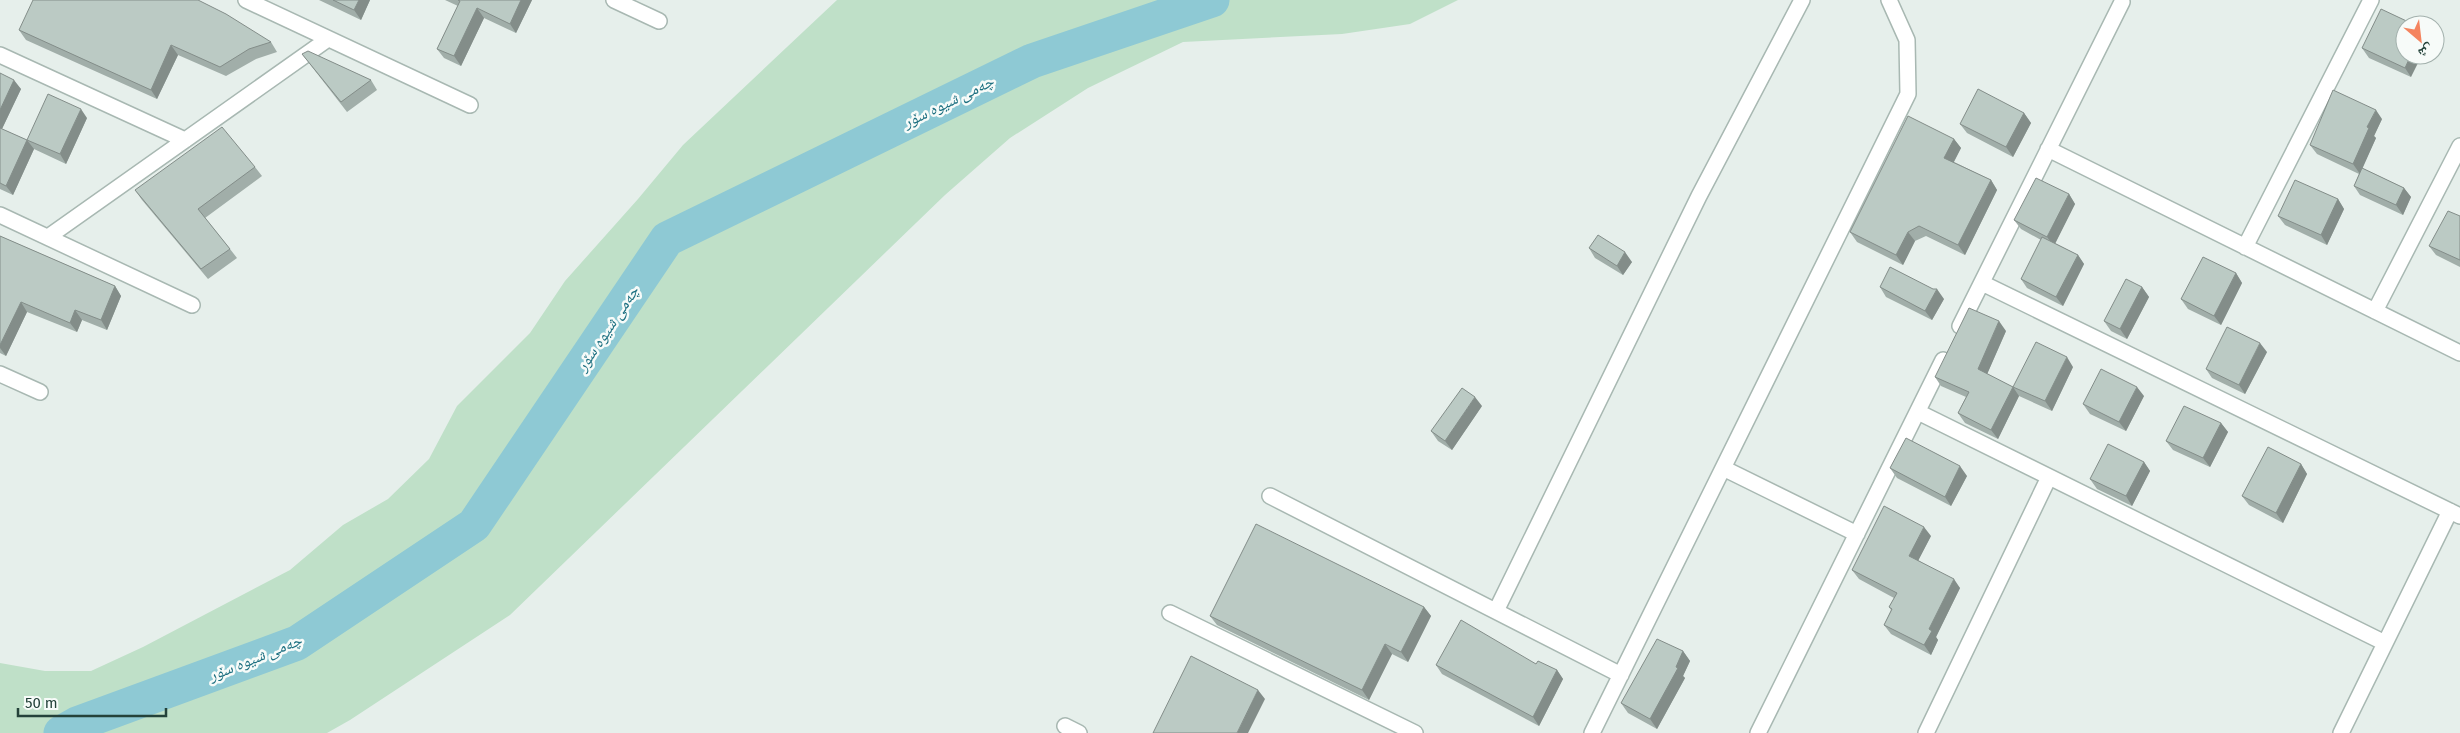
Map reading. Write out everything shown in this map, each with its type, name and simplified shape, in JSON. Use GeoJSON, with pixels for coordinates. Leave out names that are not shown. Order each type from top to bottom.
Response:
{"type":"FeatureCollection","features":[{"type":"Feature","properties":{"kind":"street"},"geometry":{"type":"LineString","coordinates":[[246,0],[470,106]]}},
{"type":"Feature","properties":{"kind":"street"},"geometry":{"type":"LineString","coordinates":[[614,0],[659,21]]}},
{"type":"Feature","properties":{"kind":"street"},"geometry":{"type":"LineString","coordinates":[[1496,611],[1699,196],[1802,0]]}},
{"type":"Feature","properties":{"kind":"street"},"geometry":{"type":"LineString","coordinates":[[1592,733],[1908,94],[1907,40],[1889,0]]}},
{"type":"Feature","properties":{"kind":"street"},"geometry":{"type":"LineString","coordinates":[[2245,247],[2371,0]]}},
{"type":"Feature","properties":{"kind":"street"},"geometry":{"type":"LineString","coordinates":[[1758,733],[2122,2]]}},
{"type":"Feature","properties":{"kind":"street"},"geometry":{"type":"LineString","coordinates":[[48,237],[328,39]]}},
{"type":"Feature","properties":{"kind":"street"},"geometry":{"type":"LineString","coordinates":[[0,55],[185,140]]}},
{"type":"Feature","properties":{"kind":"street"},"geometry":{"type":"LineString","coordinates":[[2375,311],[2460,146]]}},
{"type":"Feature","properties":{"kind":"street"},"geometry":{"type":"LineString","coordinates":[[2048,149],[2460,353]]}},
{"type":"Feature","properties":{"kind":"street"},"geometry":{"type":"LineString","coordinates":[[0,215],[192,305]]}},
{"type":"Feature","properties":{"kind":"street"},"geometry":{"type":"LineString","coordinates":[[1982,283],[2455,514],[2385,643],[2341,733]]}},
{"type":"Feature","properties":{"kind":"street"},"geometry":{"type":"LineString","coordinates":[[0,374],[40,392]]}},
{"type":"Feature","properties":{"kind":"street"},"geometry":{"type":"LineString","coordinates":[[1918,412],[2385,643]]}},
{"type":"Feature","properties":{"kind":"street"},"geometry":{"type":"LineString","coordinates":[[1723,468],[1857,534]]}},
{"type":"Feature","properties":{"kind":"street"},"geometry":{"type":"LineString","coordinates":[[1926,733],[2049,477]]}},
{"type":"Feature","properties":{"kind":"street"},"geometry":{"type":"LineString","coordinates":[[1270,496],[1621,675]]}},
{"type":"Feature","properties":{"kind":"street"},"geometry":{"type":"LineString","coordinates":[[1170,613],[1415,733]]}},
{"type":"Feature","properties":{"kind":"street"},"geometry":{"type":"LineString","coordinates":[[1065,726],[1080,733]]}},
{"type":"Feature","properties":{"kind":"green space"},"geometry":{"type":"Polygon","coordinates":[[[837,0],[1458,0],[1410,24],[1342,34],[1183,42],[1088,88],[1010,138],[945,195],[510,615],[350,720],[327,733],[0,733],[0,663],[45,671],[91,671],[143,647],[290,570],[343,525],[388,499],[429,459],[457,406],[530,333],[565,281],[683,145],[837,0]]]}},
{"type":"Feature","properties":{"kind":"building"},"geometry":{"type":"Polygon","coordinates":[[[33,0],[198,0],[226,14],[271,42],[249,49],[220,67],[171,45],[151,90],[19,30],[33,0]]]}},
{"type":"Feature","properties":{"kind":"building"},"geometry":{"type":"Polygon","coordinates":[[[333,0],[359,0],[354,10],[333,0]]]}},
{"type":"Feature","properties":{"kind":"building"},"geometry":{"type":"Polygon","coordinates":[[[458,0],[521,0],[510,24],[477,8],[454,56],[437,49],[460,1],[458,0]]]}},
{"type":"Feature","properties":{"kind":"building"},"geometry":{"type":"Polygon","coordinates":[[[2381,9],[2395,16],[2395,63],[2362,48],[2381,9]]]}},
{"type":"Feature","properties":{"kind":"building"},"geometry":{"type":"Polygon","coordinates":[[[308,51],[371,80],[341,102],[302,54],[308,51]]]}},
{"type":"Feature","properties":{"kind":"building"},"geometry":{"type":"Polygon","coordinates":[[[0,73],[14,80],[0,110],[0,73]]]}},
{"type":"Feature","properties":{"kind":"building"},"geometry":{"type":"Polygon","coordinates":[[[1978,89],[2024,113],[2006,147],[1960,124],[1978,89]]]}},
{"type":"Feature","properties":{"kind":"building"},"geometry":{"type":"Polygon","coordinates":[[[2333,90],[2376,110],[2367,127],[2369,128],[2353,164],[2310,145],[2333,90]]]}},
{"type":"Feature","properties":{"kind":"building"},"geometry":{"type":"Polygon","coordinates":[[[48,94],[81,109],[60,154],[27,140],[48,94]]]}},
{"type":"Feature","properties":{"kind":"building"},"geometry":{"type":"Polygon","coordinates":[[[1908,116],[1954,139],[1944,158],[1991,180],[1958,245],[1919,226],[1908,232],[1896,255],[1850,232],[1908,116]]]}},
{"type":"Feature","properties":{"kind":"building"},"geometry":{"type":"Polygon","coordinates":[[[222,127],[255,167],[198,209],[230,249],[201,269],[135,190],[222,127]]]}},
{"type":"Feature","properties":{"kind":"building"},"geometry":{"type":"Polygon","coordinates":[[[0,128],[27,140],[6,186],[0,183],[0,128]]]}},
{"type":"Feature","properties":{"kind":"building"},"geometry":{"type":"Polygon","coordinates":[[[2362,168],[2404,188],[2396,205],[2354,186],[2362,168]]]}},
{"type":"Feature","properties":{"kind":"building"},"geometry":{"type":"Polygon","coordinates":[[[2036,178],[2069,194],[2047,237],[2014,220],[2036,178]]]}},
{"type":"Feature","properties":{"kind":"building"},"geometry":{"type":"Polygon","coordinates":[[[2295,180],[2338,199],[2321,235],[2278,216],[2295,180]]]}},
{"type":"Feature","properties":{"kind":"building"},"geometry":{"type":"Polygon","coordinates":[[[2448,211],[2460,216],[2460,260],[2429,246],[2448,211]]]}},
{"type":"Feature","properties":{"kind":"building"},"geometry":{"type":"Polygon","coordinates":[[[1598,235],[1625,252],[1617,266],[1589,248],[1598,235]]]}},
{"type":"Feature","properties":{"kind":"building"},"geometry":{"type":"Polygon","coordinates":[[[0,236],[115,286],[101,320],[75,310],[70,323],[21,302],[0,345],[0,236]]]}},
{"type":"Feature","properties":{"kind":"building"},"geometry":{"type":"Polygon","coordinates":[[[2042,237],[2078,255],[2056,297],[2021,279],[2042,237]]]}},
{"type":"Feature","properties":{"kind":"building"},"geometry":{"type":"Polygon","coordinates":[[[2203,257],[2236,273],[2214,316],[2181,299],[2203,257]]]}},
{"type":"Feature","properties":{"kind":"building"},"geometry":{"type":"Polygon","coordinates":[[[1890,267],[1933,289],[1937,289],[1925,311],[1880,287],[1890,267]]]}},
{"type":"Feature","properties":{"kind":"building"},"geometry":{"type":"Polygon","coordinates":[[[2126,279],[2142,287],[2120,329],[2104,321],[2126,279]]]}},
{"type":"Feature","properties":{"kind":"building"},"geometry":{"type":"Polygon","coordinates":[[[1969,308],[1999,321],[1978,369],[2013,387],[1991,430],[1958,413],[1969,392],[1935,377],[1969,308]]]}},
{"type":"Feature","properties":{"kind":"building"},"geometry":{"type":"Polygon","coordinates":[[[2227,327],[2260,343],[2239,385],[2206,369],[2227,327]]]}},
{"type":"Feature","properties":{"kind":"building"},"geometry":{"type":"Polygon","coordinates":[[[2036,342],[2067,357],[2045,401],[2013,387],[2036,342]]]}},
{"type":"Feature","properties":{"kind":"building"},"geometry":{"type":"Polygon","coordinates":[[[2101,369],[2137,387],[2119,422],[2083,404],[2101,369]]]}},
{"type":"Feature","properties":{"kind":"building"},"geometry":{"type":"Polygon","coordinates":[[[1462,388],[1475,397],[1445,441],[1431,431],[1462,388]]]}},
{"type":"Feature","properties":{"kind":"building"},"geometry":{"type":"Polygon","coordinates":[[[2184,406],[2221,423],[2203,458],[2166,441],[2184,406]]]}},
{"type":"Feature","properties":{"kind":"building"},"geometry":{"type":"Polygon","coordinates":[[[1906,438],[1960,466],[1945,497],[1890,468],[1906,438]]]}},
{"type":"Feature","properties":{"kind":"building"},"geometry":{"type":"Polygon","coordinates":[[[2108,444],[2144,462],[2126,496],[2090,479],[2108,444]]]}},
{"type":"Feature","properties":{"kind":"building"},"geometry":{"type":"Polygon","coordinates":[[[2268,447],[2301,464],[2276,513],[2242,496],[2268,447]]]}},
{"type":"Feature","properties":{"kind":"building"},"geometry":{"type":"Polygon","coordinates":[[[1884,506],[1924,527],[1909,556],[1954,579],[1929,629],[1932,631],[1924,645],[1884,625],[1892,609],[1889,607],[1897,593],[1852,570],[1884,506]]]}},
{"type":"Feature","properties":{"kind":"building"},"geometry":{"type":"Polygon","coordinates":[[[1256,524],[1424,607],[1401,652],[1385,644],[1362,690],[1210,616],[1256,524]]]}},
{"type":"Feature","properties":{"kind":"building"},"geometry":{"type":"Polygon","coordinates":[[[1461,620],[1536,664],[1538,661],[1557,670],[1533,717],[1436,665],[1461,620]]]}},
{"type":"Feature","properties":{"kind":"building"},"geometry":{"type":"Polygon","coordinates":[[[1657,639],[1683,651],[1676,667],[1678,668],[1650,719],[1621,703],[1657,639]]]}},
{"type":"Feature","properties":{"kind":"building"},"geometry":{"type":"Polygon","coordinates":[[[1191,656],[1258,690],[1237,733],[1153,733],[1191,656]]]}},
{"type":"Feature","properties":{"kind":"waterway","name":"چەمی شیوە سۆر"},"geometry":{"type":"LineString","coordinates":[[61,733],[77,724],[297,643],[474,525],[667,239],[1032,61],[1212,0]]}}]}
